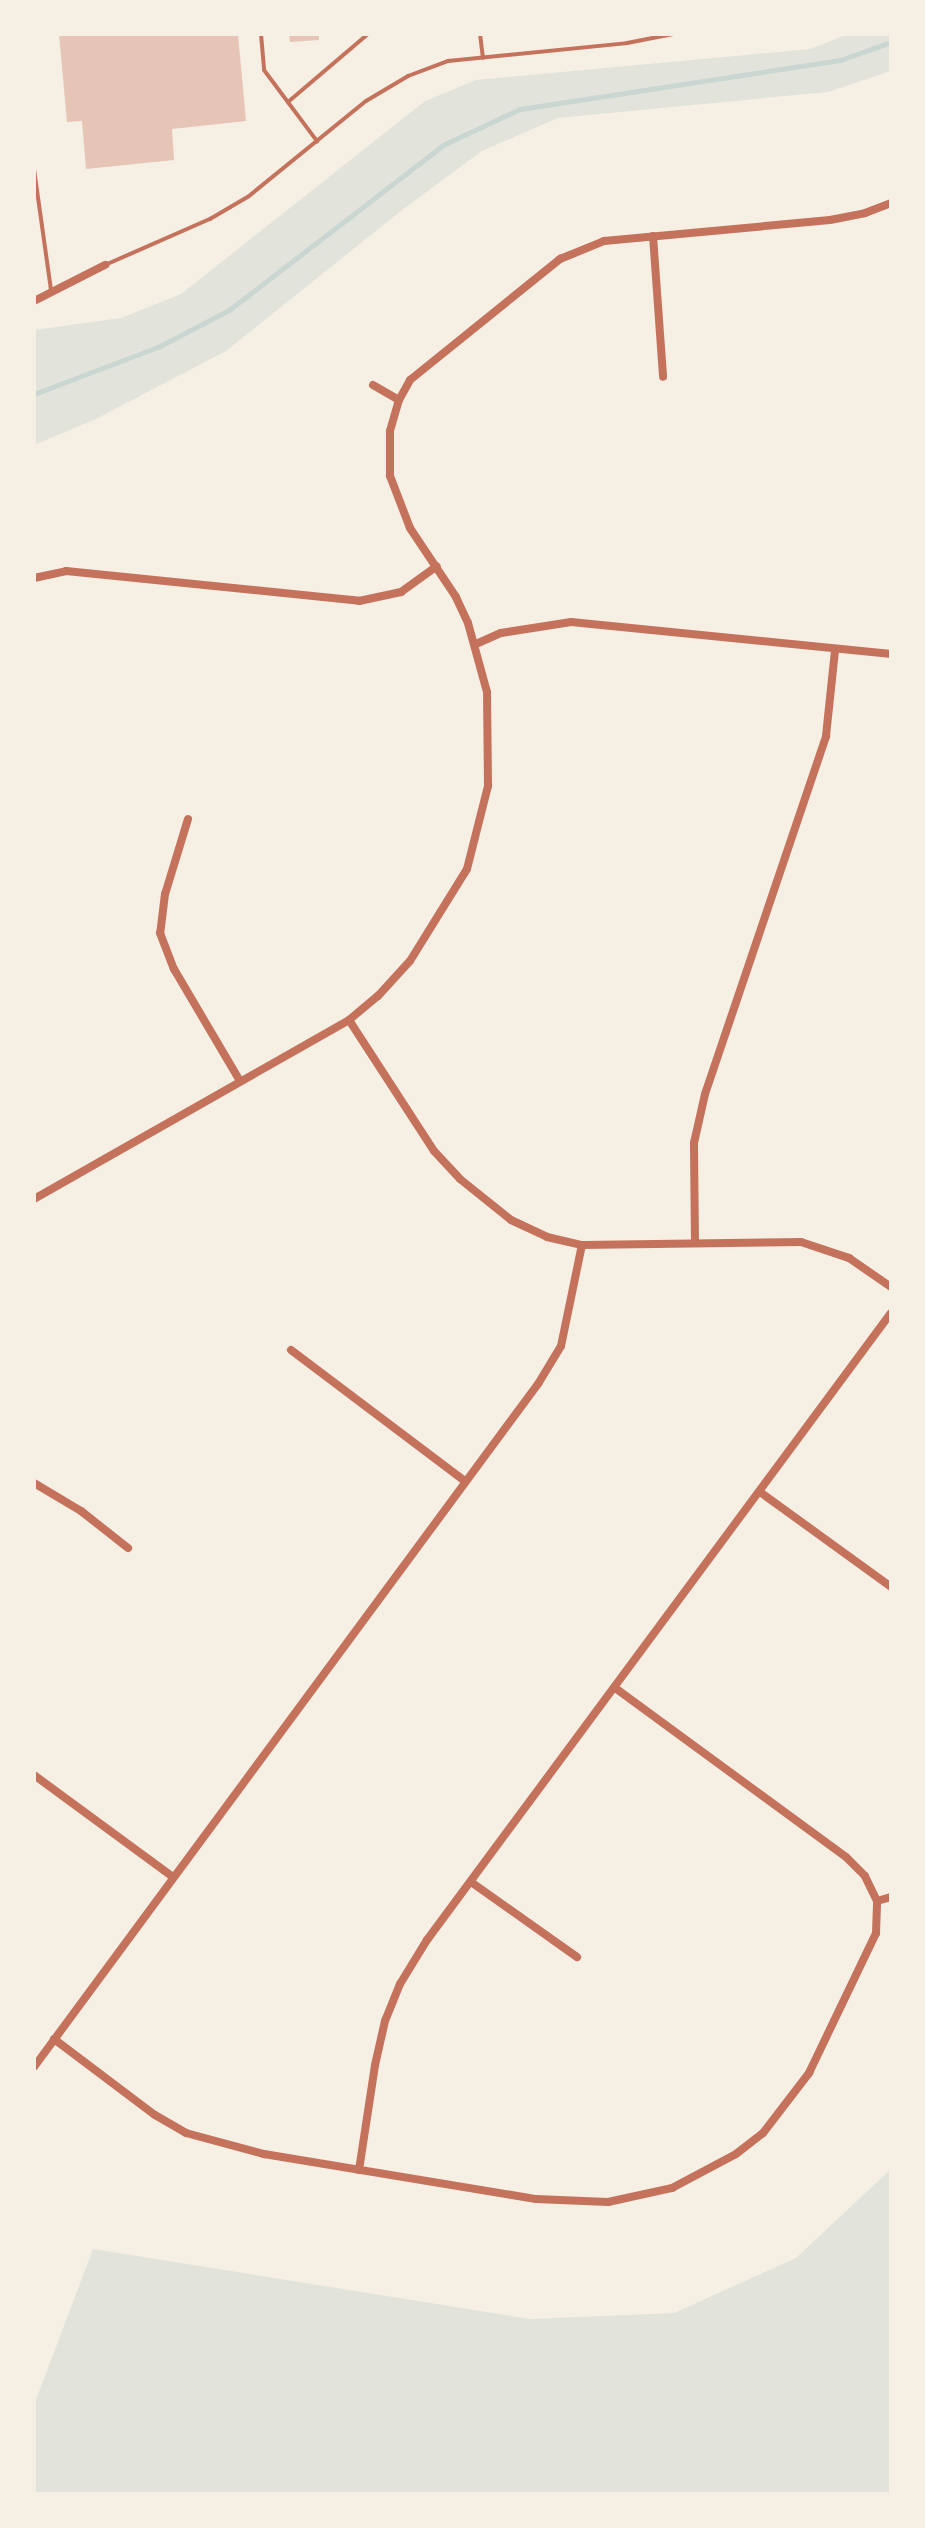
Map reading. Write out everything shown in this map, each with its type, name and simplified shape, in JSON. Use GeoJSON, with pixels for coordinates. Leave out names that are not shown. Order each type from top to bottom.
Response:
{"type":"FeatureCollection","features":[{"type":"Feature","properties":{"kind":"street"},"geometry":{"type":"LineString","coordinates":[[34,1199],[349,1020],[378,996],[410,961],[467,869],[488,786],[487,692],[476,644],[456,597],[410,528],[390,476],[387,455],[399,400],[410,380],[560,259],[604,241],[830,220],[891,203]]}},
{"type":"Feature","properties":{"kind":"street"},"geometry":{"type":"LineString","coordinates":[[653,236],[663,377]]}},
{"type":"Feature","properties":{"kind":"street"},"geometry":{"type":"LineString","coordinates":[[34,301],[105,265]]}},
{"type":"Feature","properties":{"kind":"street"},"geometry":{"type":"LineString","coordinates":[[373,385],[399,400]]}},
{"type":"Feature","properties":{"kind":"street"},"geometry":{"type":"LineString","coordinates":[[34,578],[66,571],[359,601],[401,592],[437,566]]}},
{"type":"Feature","properties":{"kind":"street"},"geometry":{"type":"LineString","coordinates":[[476,644],[501,633],[571,622],[891,654]]}},
{"type":"Feature","properties":{"kind":"street"},"geometry":{"type":"LineString","coordinates":[[695,1243],[694,1143],[705,1094],[826,736],[835,650]]}},
{"type":"Feature","properties":{"kind":"street"},"geometry":{"type":"LineString","coordinates":[[188,819],[165,894],[160,933],[174,969],[240,1081]]}},
{"type":"Feature","properties":{"kind":"street"},"geometry":{"type":"LineString","coordinates":[[349,1020],[434,1151],[460,1179],[511,1220],[547,1237],[582,1245],[801,1242],[849,1258],[891,1287]]}},
{"type":"Feature","properties":{"kind":"street"},"geometry":{"type":"LineString","coordinates":[[34,2067],[561,1346],[582,1245]]}},
{"type":"Feature","properties":{"kind":"street"},"geometry":{"type":"LineString","coordinates":[[359,2170],[375,2065],[390,2008],[400,1984],[427,1940],[891,1313]]}},
{"type":"Feature","properties":{"kind":"street"},"geometry":{"type":"LineString","coordinates":[[291,1350],[465,1481]]}},
{"type":"Feature","properties":{"kind":"street"},"geometry":{"type":"LineString","coordinates":[[34,1483],[81,1511],[128,1548]]}},
{"type":"Feature","properties":{"kind":"street"},"geometry":{"type":"LineString","coordinates":[[760,1492],[891,1587]]}},
{"type":"Feature","properties":{"kind":"street"},"geometry":{"type":"LineString","coordinates":[[54,2039],[155,2115],[186,2133],[223,2146],[536,2199],[596,2202],[639,2198],[704,2173],[763,2133],[809,2073],[876,1933],[877,1901],[865,1876],[846,1857],[615,1688]]}},
{"type":"Feature","properties":{"kind":"street"},"geometry":{"type":"LineString","coordinates":[[34,1775],[173,1877]]}},
{"type":"Feature","properties":{"kind":"street"},"geometry":{"type":"LineString","coordinates":[[471,1882],[577,1957]]}},
{"type":"Feature","properties":{"kind":"street"},"geometry":{"type":"LineString","coordinates":[[877,1901],[891,1897]]}},
{"type":"Feature","properties":{"kind":"lane"},"geometry":{"type":"LineString","coordinates":[[261,34],[264,70],[317,141]]}},
{"type":"Feature","properties":{"kind":"lane"},"geometry":{"type":"LineString","coordinates":[[288,102],[368,34]]}},
{"type":"Feature","properties":{"kind":"lane"},"geometry":{"type":"LineString","coordinates":[[480,34],[483,58]]}},
{"type":"Feature","properties":{"kind":"lane"},"geometry":{"type":"LineString","coordinates":[[625,34],[627,43]]}},
{"type":"Feature","properties":{"kind":"lane"},"geometry":{"type":"LineString","coordinates":[[105,265],[210,219],[249,196],[366,101],[408,76],[448,61],[627,43],[673,34]]}},
{"type":"Feature","properties":{"kind":"lane"},"geometry":{"type":"LineString","coordinates":[[34,169],[52,292]]}},
{"type":"Feature","properties":{"kind":"shaded area"},"geometry":{"type":"Polygon","coordinates":[[[848,34],[891,34],[891,71],[828,92],[558,118],[482,151],[402,210],[226,351],[94,420],[34,445],[34,330],[121,318],[181,294],[425,101],[476,80],[810,49],[848,34]]]}},
{"type":"Feature","properties":{"kind":"shaded area"},"geometry":{"type":"Polygon","coordinates":[[[891,2169],[891,2494],[34,2494],[34,2405],[93,2249],[530,2319],[674,2313],[796,2258],[891,2169]]]}},
{"type":"Feature","properties":{"kind":"building"},"geometry":{"type":"Polygon","coordinates":[[[59,34],[238,34],[246,121],[172,129],[174,160],[86,169],[82,121],[67,122],[59,34]]]}},
{"type":"Feature","properties":{"kind":"building"},"geometry":{"type":"Polygon","coordinates":[[[289,34],[319,34],[319,40],[290,42],[289,34]]]}},
{"type":"Feature","properties":{"kind":"waterway"},"geometry":{"type":"LineString","coordinates":[[34,394],[158,347],[229,310],[443,145],[520,109],[840,60],[891,42]]}}]}
